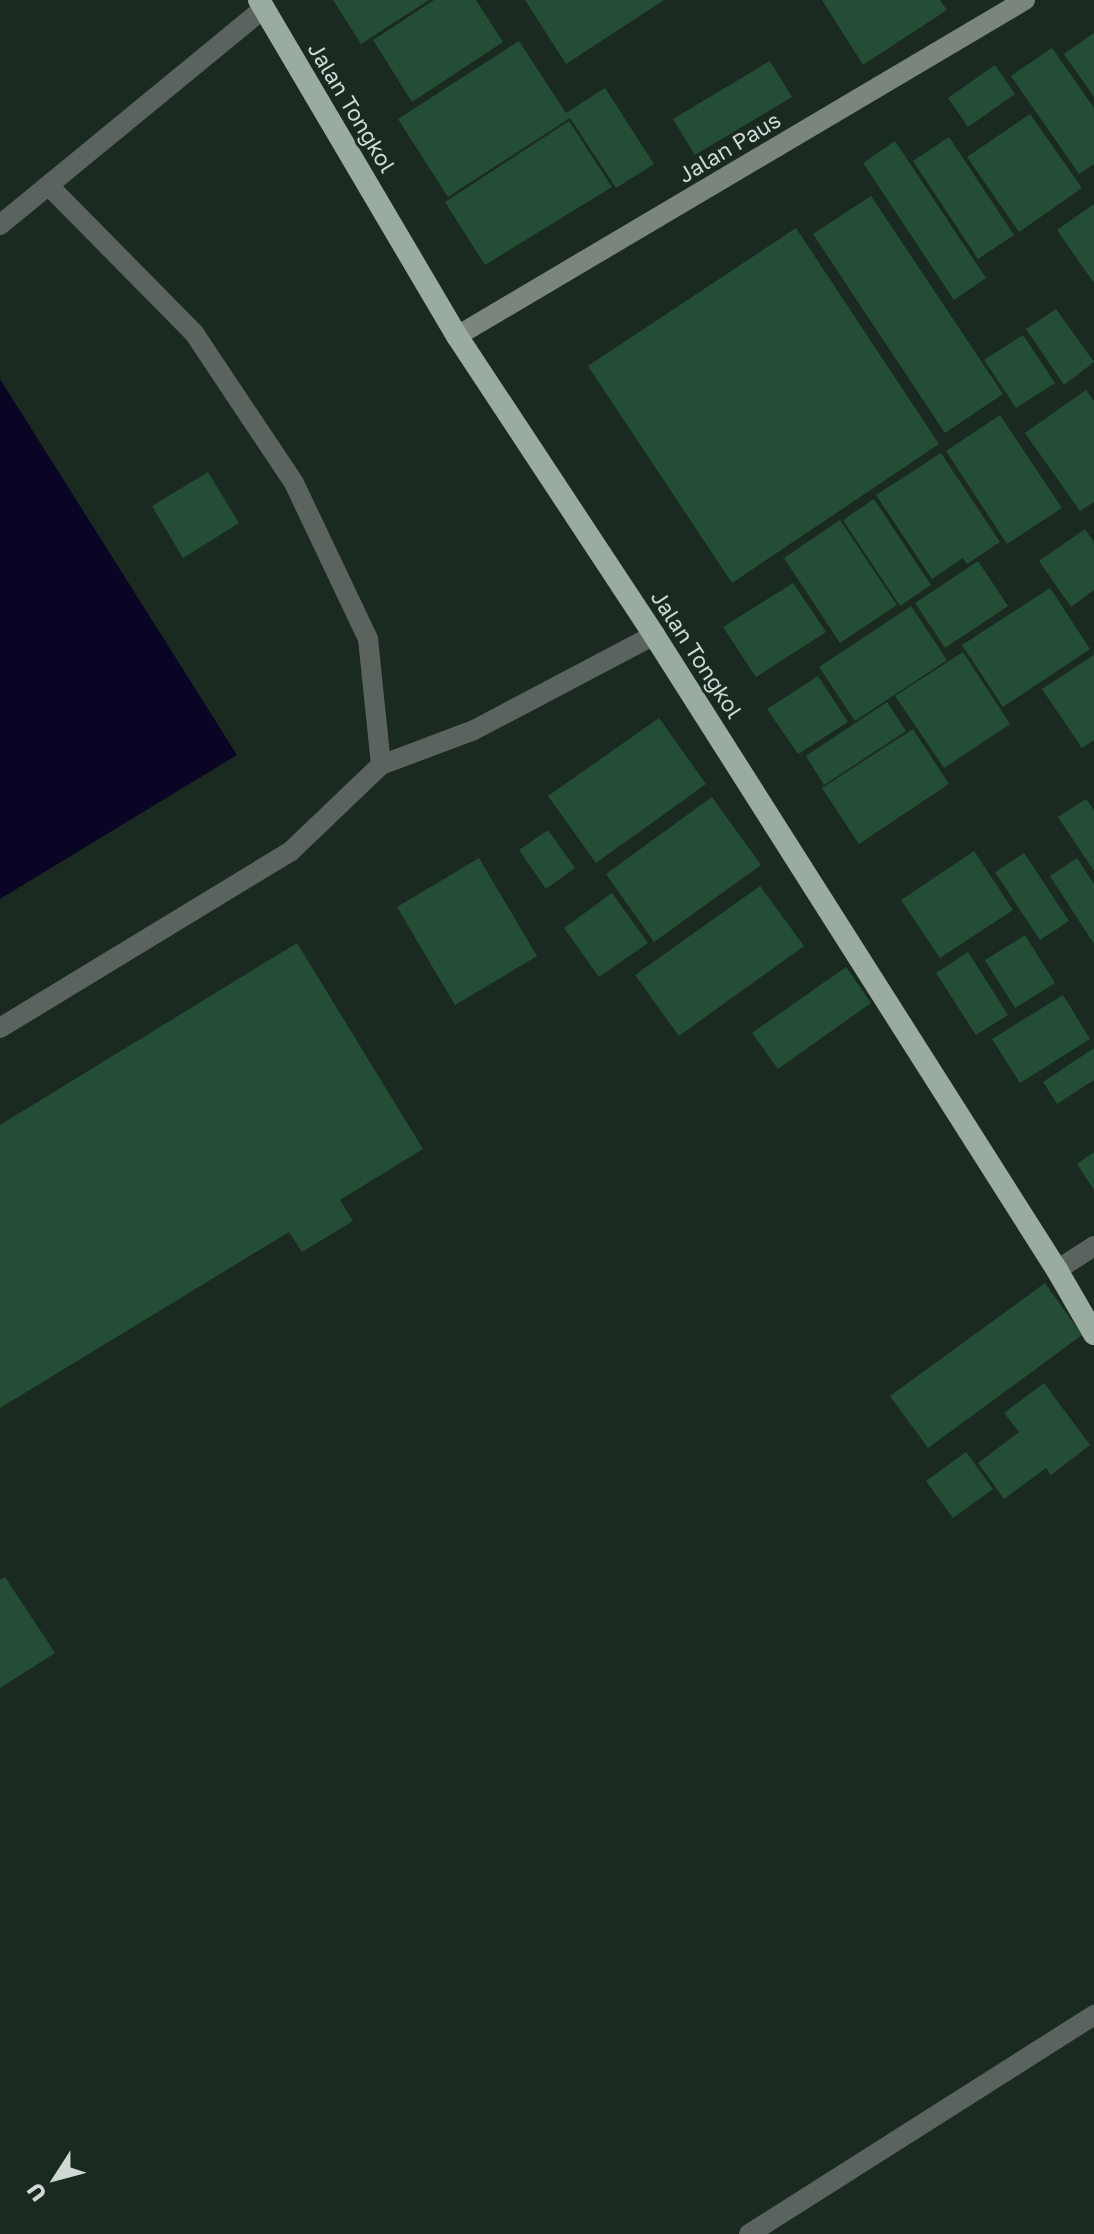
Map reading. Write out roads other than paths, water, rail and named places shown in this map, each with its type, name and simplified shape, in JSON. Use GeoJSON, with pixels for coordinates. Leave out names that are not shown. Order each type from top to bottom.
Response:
{"type":"FeatureCollection","features":[{"type":"Feature","properties":{"kind":"highway","name":"Jalan Tongkol"},"geometry":{"type":"LineString","coordinates":[[262,4],[457,336],[654,635],[1057,1270],[1094,1334]]}},
{"type":"Feature","properties":{"kind":"main road","name":"Jalan Paus"},"geometry":{"type":"LineString","coordinates":[[457,336],[1019,2]]}},
{"type":"Feature","properties":{"kind":"street"},"geometry":{"type":"LineString","coordinates":[[0,225],[50,187],[262,4]]}},
{"type":"Feature","properties":{"kind":"street"},"geometry":{"type":"LineString","coordinates":[[50,187],[194,333],[294,483],[368,639],[381,765]]}},
{"type":"Feature","properties":{"kind":"street"},"geometry":{"type":"LineString","coordinates":[[0,1028],[291,851],[381,765],[474,730],[654,635]]}},
{"type":"Feature","properties":{"kind":"street"},"geometry":{"type":"LineString","coordinates":[[1057,1270],[1094,1246]]}},
{"type":"Feature","properties":{"kind":"street"},"geometry":{"type":"LineString","coordinates":[[749,2234],[1094,2015]]}}]}
